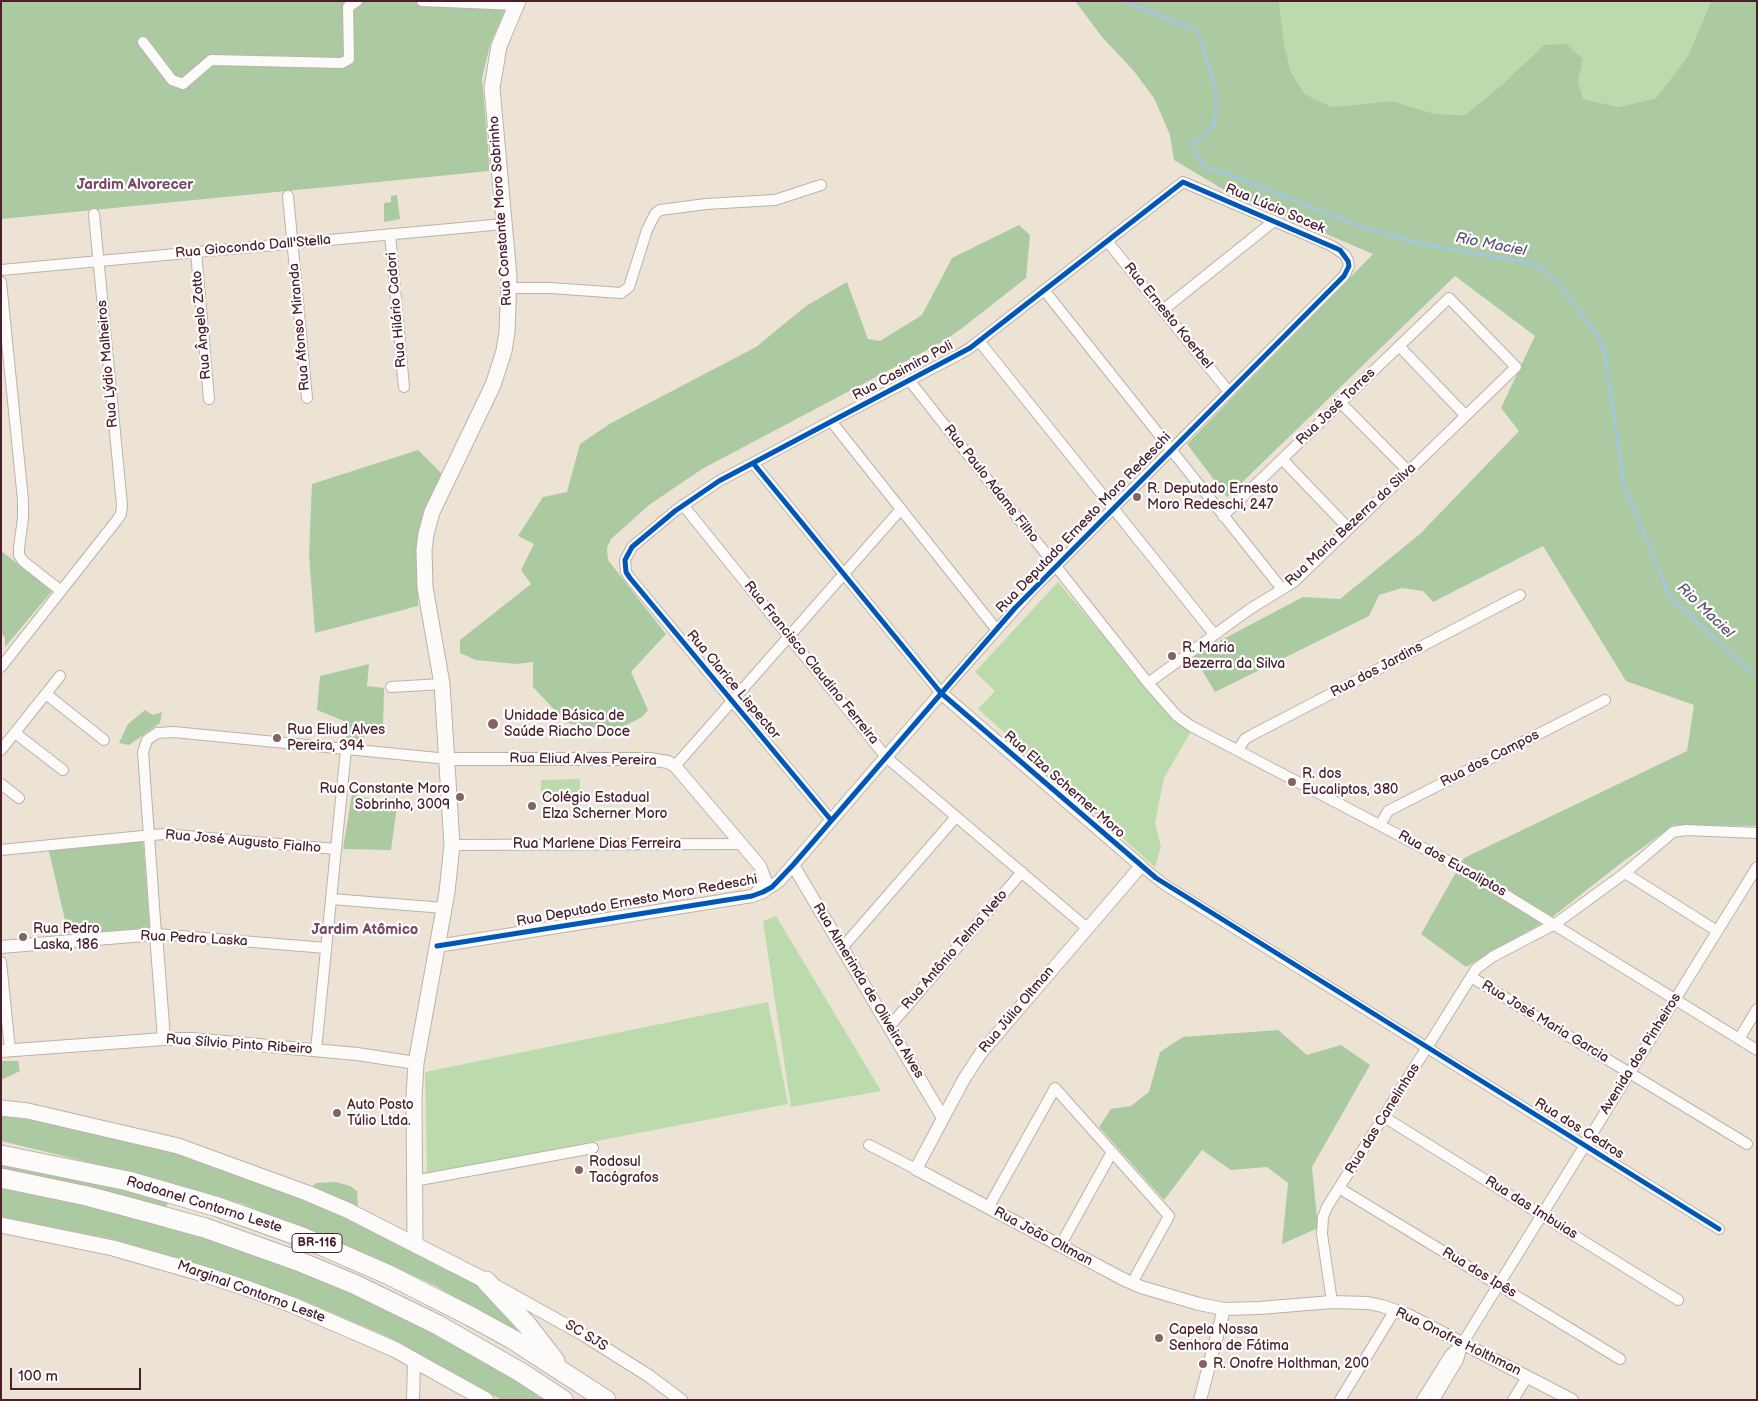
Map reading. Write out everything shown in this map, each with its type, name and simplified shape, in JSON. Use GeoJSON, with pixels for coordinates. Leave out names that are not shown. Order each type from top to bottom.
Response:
{"type":"FeatureCollection","features":[{"type":"Feature","properties":{"kind":"highway","name":"Rodoanel Contorno Leste"},"geometry":{"type":"LineString","coordinates":[[1,1156],[128,1181],[218,1207],[302,1237],[389,1275],[470,1316],[512,1339],[606,1400]]}},
{"type":"Feature","properties":{"kind":"highway","name":"Rodoanel Contorno Leste"},"geometry":{"type":"LineString","coordinates":[[1,1178],[87,1196],[205,1228],[298,1260],[354,1284],[438,1325],[522,1373],[564,1400]]}},
{"type":"Feature","properties":{"kind":"highway"},"geometry":{"type":"LineString","coordinates":[[486,1281],[526,1325],[566,1375]]}},
{"type":"Feature","properties":{"kind":"main road","name":"Rua Constante Moro Sobrinho"},"geometry":{"type":"LineString","coordinates":[[415,1244],[416,1063],[450,874],[452,845],[442,684],[424,576],[426,534],[436,503],[484,407],[500,367],[507,332],[510,288],[492,88],[499,46],[517,3]]}},
{"type":"Feature","properties":{"kind":"main road"},"geometry":{"type":"LineString","coordinates":[[1,1108],[28,1111],[178,1146],[307,1193],[372,1222],[486,1281]]}},
{"type":"Feature","properties":{"kind":"main road","name":"Marginal Contorno Leste"},"geometry":{"type":"LineString","coordinates":[[1,1225],[113,1248],[197,1272],[290,1304],[414,1359],[486,1400]]}},
{"type":"Feature","properties":{"kind":"street"},"geometry":{"type":"LineString","coordinates":[[143,42],[172,80],[183,84],[211,60],[342,63],[349,59],[348,7],[357,1]]}},
{"type":"Feature","properties":{"kind":"street"},"geometry":{"type":"LineString","coordinates":[[422,1],[517,3]]}},
{"type":"Feature","properties":{"kind":"street","name":"Rua Lúcio Socek"},"geometry":{"type":"LineString","coordinates":[[1183,182],[1340,250],[1348,260],[1349,266]]}},
{"type":"Feature","properties":{"kind":"street","name":"Rua Casimiro Poli"},"geometry":{"type":"LineString","coordinates":[[625,560],[629,551],[638,542],[703,491],[831,421],[960,354],[1183,182]]}},
{"type":"Feature","properties":{"kind":"street"},"geometry":{"type":"LineString","coordinates":[[510,288],[550,288],[621,293],[629,287],[647,230],[655,214],[660,210],[706,204],[775,200],[820,185]]}},
{"type":"Feature","properties":{"kind":"street","name":"Rua Afonso Miranda"},"geometry":{"type":"LineString","coordinates":[[288,196],[307,398]]}},
{"type":"Feature","properties":{"kind":"street","name":"Rua Lýdio Malheiros"},"geometry":{"type":"LineString","coordinates":[[62,591],[118,520],[122,505],[94,214]]}},
{"type":"Feature","properties":{"kind":"street"},"geometry":{"type":"LineString","coordinates":[[1163,310],[1274,221]]}},
{"type":"Feature","properties":{"kind":"street","name":"Rua Giocondo Dall'Stella"},"geometry":{"type":"LineString","coordinates":[[1,270],[504,224]]}},
{"type":"Feature","properties":{"kind":"street","name":"Rua Hilário Cadori"},"geometry":{"type":"LineString","coordinates":[[390,234],[404,387]]}},
{"type":"Feature","properties":{"kind":"street","name":"Rua Ernesto Koerbel"},"geometry":{"type":"LineString","coordinates":[[1107,240],[1229,392]]}},
{"type":"Feature","properties":{"kind":"street","name":"Rua Ângelo Zotto"},"geometry":{"type":"LineString","coordinates":[[196,252],[209,399]]}},
{"type":"Feature","properties":{"kind":"street","name":"Rua Deputado Ernesto Moro Redeschi"},"geometry":{"type":"LineString","coordinates":[[437,946],[752,896],[772,887],[996,629],[1113,508],[1344,276],[1349,266]]}},
{"type":"Feature","properties":{"kind":"street"},"geometry":{"type":"LineString","coordinates":[[1,282],[23,500],[19,556],[62,591],[1,667]]}},
{"type":"Feature","properties":{"kind":"street"},"geometry":{"type":"LineString","coordinates":[[1044,290],[1282,589]]}},
{"type":"Feature","properties":{"kind":"street","name":"Rua José Torres"},"geometry":{"type":"LineString","coordinates":[[1223,516],[1448,298],[1516,367]]}},
{"type":"Feature","properties":{"kind":"street"},"geometry":{"type":"LineString","coordinates":[[979,341],[1214,634]]}},
{"type":"Feature","properties":{"kind":"street"},"geometry":{"type":"LineString","coordinates":[[1399,346],[1466,416]]}},
{"type":"Feature","properties":{"kind":"street","name":"Rua Maria Bezerra da Silva"},"geometry":{"type":"LineString","coordinates":[[1148,682],[1250,609],[1294,582],[1516,367]]}},
{"type":"Feature","properties":{"kind":"street","name":"Rua Paulo Adams Filho"},"geometry":{"type":"LineString","coordinates":[[910,380],[1148,682]]}},
{"type":"Feature","properties":{"kind":"street"},"geometry":{"type":"LineString","coordinates":[[1340,402],[1408,472]]}},
{"type":"Feature","properties":{"kind":"street"},"geometry":{"type":"LineString","coordinates":[[831,421],[996,629]]}},
{"type":"Feature","properties":{"kind":"street"},"geometry":{"type":"LineString","coordinates":[[1282,458],[1349,529]]}},
{"type":"Feature","properties":{"kind":"street","name":"Rua Elza Scherner Moro"},"geometry":{"type":"LineString","coordinates":[[753,463],[941,693],[1165,885],[1427,1048]]}},
{"type":"Feature","properties":{"kind":"street","name":"Rua Francisco Claudino Ferreira"},"geometry":{"type":"LineString","coordinates":[[683,505],[886,757],[1087,928]]}},
{"type":"Feature","properties":{"kind":"street","name":"Rua Eliud Alves Pereira"},"geometry":{"type":"LineString","coordinates":[[149,835],[143,752],[147,740],[157,733],[174,732],[448,759],[649,759],[668,762],[675,766],[900,509]]}},
{"type":"Feature","properties":{"kind":"street","name":"Rua Clarice Lispector"},"geometry":{"type":"LineString","coordinates":[[625,560],[626,572],[630,578],[831,820]]}},
{"type":"Feature","properties":{"kind":"street","name":"Rua dos Jardins"},"geometry":{"type":"LineString","coordinates":[[1238,750],[1246,739],[1252,735],[1520,595]]}},
{"type":"Feature","properties":{"kind":"street"},"geometry":{"type":"LineString","coordinates":[[1,750],[60,676]]}},
{"type":"Feature","properties":{"kind":"street","name":"Rua dos Eucaliptos"},"geometry":{"type":"LineString","coordinates":[[1148,682],[1177,716],[1466,870],[1757,1050]]}},
{"type":"Feature","properties":{"kind":"street"},"geometry":{"type":"LineString","coordinates":[[391,687],[442,684]]}},
{"type":"Feature","properties":{"kind":"street"},"geometry":{"type":"LineString","coordinates":[[46,694],[104,740]]}},
{"type":"Feature","properties":{"kind":"street","name":"Rua dos Campos"},"geometry":{"type":"LineString","coordinates":[[1380,825],[1388,811],[1605,700]]}},
{"type":"Feature","properties":{"kind":"street"},"geometry":{"type":"LineString","coordinates":[[15,733],[63,770]]}},
{"type":"Feature","properties":{"kind":"street"},"geometry":{"type":"LineString","coordinates":[[316,1050],[346,749]]}},
{"type":"Feature","properties":{"kind":"street"},"geometry":{"type":"LineString","coordinates":[[675,766],[760,866],[766,882],[752,896]]}},
{"type":"Feature","properties":{"kind":"street"},"geometry":{"type":"LineString","coordinates":[[1,784],[19,798]]}},
{"type":"Feature","properties":{"kind":"street"},"geometry":{"type":"LineString","coordinates":[[842,948],[956,817]]}},
{"type":"Feature","properties":{"kind":"street","name":"Rua das Canelinhas"},"geometry":{"type":"LineString","coordinates":[[1332,1302],[1322,1226],[1327,1207],[1476,970],[1488,960],[1555,924],[1673,832],[1686,830],[1757,833]]}},
{"type":"Feature","properties":{"kind":"street"},"geometry":{"type":"LineString","coordinates":[[149,835],[164,1039]]}},
{"type":"Feature","properties":{"kind":"street","name":"Rua José Augusto Fialho"},"geometry":{"type":"LineString","coordinates":[[1,850],[149,835],[179,835],[336,850]]}},
{"type":"Feature","properties":{"kind":"street","name":"Rua Marlene Dias Ferreira"},"geometry":{"type":"LineString","coordinates":[[452,845],[741,844]]}},
{"type":"Feature","properties":{"kind":"street"},"geometry":{"type":"LineString","coordinates":[[760,866],[779,873],[793,865]]}},
{"type":"Feature","properties":{"kind":"street","name":"Rua Almerinda de Oliveira Alves"},"geometry":{"type":"LineString","coordinates":[[793,865],[943,1118]]}},
{"type":"Feature","properties":{"kind":"street","name":"Rua Júlia Oltman"},"geometry":{"type":"LineString","coordinates":[[916,1169],[964,1078],[980,1053],[1141,866]]}},
{"type":"Feature","properties":{"kind":"street","name":"Avenida dos Pinheiros"},"geometry":{"type":"LineString","coordinates":[[1422,1400],[1450,1355],[1462,1344],[1757,867]]}},
{"type":"Feature","properties":{"kind":"street","name":"Rua Antônio Telma Neto"},"geometry":{"type":"LineString","coordinates":[[889,1027],[1022,872]]}},
{"type":"Feature","properties":{"kind":"street"},"geometry":{"type":"LineString","coordinates":[[1624,872],[1717,931]]}},
{"type":"Feature","properties":{"kind":"street"},"geometry":{"type":"LineString","coordinates":[[331,899],[444,908]]}},
{"type":"Feature","properties":{"kind":"street","name":"Rua Pedro Laska"},"geometry":{"type":"LineString","coordinates":[[1,947],[156,934],[326,948]]}},
{"type":"Feature","properties":{"kind":"street"},"geometry":{"type":"LineString","coordinates":[[1,962],[6,1051]]}},
{"type":"Feature","properties":{"kind":"street","name":"Rua José Maria Garcia"},"geometry":{"type":"LineString","coordinates":[[1472,977],[1747,1144]]}},
{"type":"Feature","properties":{"kind":"street"},"geometry":{"type":"LineString","coordinates":[[1738,1039],[1757,1009]]}},
{"type":"Feature","properties":{"kind":"street","name":"Rua Sílvio Pinto Ribeiro"},"geometry":{"type":"LineString","coordinates":[[6,1051],[164,1039],[192,1039],[364,1055],[416,1063]]}},
{"type":"Feature","properties":{"kind":"street","name":"Rua dos Cedros"},"geometry":{"type":"LineString","coordinates":[[1427,1048],[1719,1229]]}},
{"type":"Feature","properties":{"kind":"street"},"geometry":{"type":"LineString","coordinates":[[988,1208],[1055,1088],[1169,1216],[1132,1284]]}},
{"type":"Feature","properties":{"kind":"street","name":"Rua das Imbuias"},"geometry":{"type":"LineString","coordinates":[[1384,1117],[1678,1300]]}},
{"type":"Feature","properties":{"kind":"street","name":"Rua João Oltman"},"geometry":{"type":"LineString","coordinates":[[869,1145],[1132,1284],[1185,1300],[1224,1309]]}},
{"type":"Feature","properties":{"kind":"street"},"geometry":{"type":"LineString","coordinates":[[414,1182],[593,1148]]}},
{"type":"Feature","properties":{"kind":"street"},"geometry":{"type":"LineString","coordinates":[[1060,1246],[1112,1152]]}},
{"type":"Feature","properties":{"kind":"street","name":"Rua dos Ipês"},"geometry":{"type":"LineString","coordinates":[[1339,1188],[1620,1359]]}},
{"type":"Feature","properties":{"kind":"street","name":"SC SJS"},"geometry":{"type":"LineString","coordinates":[[486,1281],[584,1335],[642,1371],[681,1400]]}},
{"type":"Feature","properties":{"kind":"street","name":"Rua Onofre Holthman"},"geometry":{"type":"LineString","coordinates":[[1224,1309],[1332,1302],[1368,1303],[1395,1310],[1572,1400]]}},
{"type":"Feature","properties":{"kind":"street"},"geometry":{"type":"LineString","coordinates":[[1200,1400],[1224,1309]]}},
{"type":"Feature","properties":{"kind":"street"},"geometry":{"type":"LineString","coordinates":[[1340,1400],[1395,1310]]}},
{"type":"Feature","properties":{"kind":"street","name":"Avenida dos Pinheiros"},"geometry":{"type":"LineString","coordinates":[[1434,1400],[1458,1360],[1462,1344]]}},
{"type":"Feature","properties":{"kind":"street"},"geometry":{"type":"LineString","coordinates":[[412,1400],[414,1359]]}},
{"type":"Feature","properties":{"kind":"street"},"geometry":{"type":"LineString","coordinates":[[1513,1400],[1527,1377]]}},
{"type":"Feature","properties":{"kind":"green space"},"geometry":{"type":"Polygon","coordinates":[[[1,1],[509,1],[490,45],[482,78],[490,171],[1,219],[1,1]]]}},
{"type":"Feature","properties":{"kind":"green space"},"geometry":{"type":"Polygon","coordinates":[[[1075,1],[1279,1],[1285,48],[1291,72],[1305,94],[1332,107],[1392,101],[1435,114],[1465,115],[1503,84],[1544,45],[1566,44],[1583,59],[1578,81],[1583,99],[1619,107],[1656,98],[1688,56],[1711,1],[1757,1],[1757,826],[1674,825],[1621,863],[1551,918],[1466,967],[1421,934],[1464,858],[1687,751],[1694,705],[1626,681],[1543,546],[1433,602],[1423,591],[1402,588],[1379,595],[1369,616],[1215,692],[1193,655],[1303,597],[1340,599],[1420,534],[1519,431],[1501,408],[1535,336],[1455,276],[1227,497],[1187,444],[1373,254],[1226,191],[1174,160],[1170,135],[1154,98],[1133,70],[1102,37],[1075,1]]]}},
{"type":"Feature","properties":{"kind":"green space"},"geometry":{"type":"Polygon","coordinates":[[[1279,1],[1711,1],[1688,56],[1656,98],[1619,107],[1583,99],[1578,81],[1503,84],[1465,115],[1435,114],[1392,101],[1332,107],[1305,94],[1291,72],[1285,48],[1279,1]]]}},
{"type":"Feature","properties":{"kind":"green space"},"geometry":{"type":"Polygon","coordinates":[[[397,195],[400,219],[384,222],[384,203],[391,202],[391,196],[397,195]]]}},
{"type":"Feature","properties":{"kind":"green space"},"geometry":{"type":"Polygon","coordinates":[[[1019,225],[1030,235],[1026,278],[961,329],[942,342],[702,469],[649,505],[611,539],[607,548],[608,560],[666,634],[631,672],[648,710],[642,717],[615,731],[567,723],[533,687],[533,662],[516,664],[476,660],[460,653],[460,640],[531,584],[521,570],[534,544],[518,536],[543,497],[567,492],[580,444],[611,423],[756,347],[806,306],[847,282],[868,339],[880,341],[922,315],[952,258],[1019,225]]]}},
{"type":"Feature","properties":{"kind":"green space"},"geometry":{"type":"Polygon","coordinates":[[[418,450],[442,474],[425,510],[418,562],[418,606],[315,633],[309,554],[312,484],[418,450]]]}},
{"type":"Feature","properties":{"kind":"green space"},"geometry":{"type":"Polygon","coordinates":[[[1,551],[53,590],[5,647],[5,638],[1,633],[1,551]]]}},
{"type":"Feature","properties":{"kind":"green space"},"geometry":{"type":"Polygon","coordinates":[[[1058,582],[1171,716],[1191,731],[1164,778],[1155,823],[1161,847],[1155,867],[978,709],[995,691],[975,672],[1058,582]]]}},
{"type":"Feature","properties":{"kind":"green space"},"geometry":{"type":"Polygon","coordinates":[[[369,664],[367,686],[384,688],[383,729],[368,727],[361,744],[347,743],[344,721],[317,710],[320,676],[369,664]]]}},
{"type":"Feature","properties":{"kind":"green space"},"geometry":{"type":"Polygon","coordinates":[[[145,710],[153,715],[162,712],[160,723],[129,745],[119,743],[128,724],[145,710]]]}},
{"type":"Feature","properties":{"kind":"green space"},"geometry":{"type":"Polygon","coordinates":[[[580,779],[580,796],[541,797],[541,780],[580,779]]]}},
{"type":"Feature","properties":{"kind":"green space"},"geometry":{"type":"Polygon","coordinates":[[[352,794],[397,806],[391,850],[343,849],[352,794]]]}},
{"type":"Feature","properties":{"kind":"green space"},"geometry":{"type":"Polygon","coordinates":[[[143,839],[150,931],[68,933],[48,847],[143,839]]]}},
{"type":"Feature","properties":{"kind":"green space"},"geometry":{"type":"Polygon","coordinates":[[[776,916],[881,1091],[791,1107],[763,921],[776,916]]]}},
{"type":"Feature","properties":{"kind":"green space"},"geometry":{"type":"Polygon","coordinates":[[[768,1002],[788,1104],[427,1174],[425,1072],[768,1002]]]}},
{"type":"Feature","properties":{"kind":"green space"},"geometry":{"type":"Polygon","coordinates":[[[1278,1030],[1307,1055],[1341,1045],[1370,1065],[1312,1167],[1318,1228],[1282,1244],[1288,1183],[1267,1167],[1231,1170],[1202,1150],[1164,1200],[1099,1127],[1111,1109],[1131,1106],[1149,1092],[1160,1052],[1183,1037],[1278,1030]]]}},
{"type":"Feature","properties":{"kind":"green space"},"geometry":{"type":"Polygon","coordinates":[[[1,1061],[18,1061],[20,1071],[1,1080],[1,1061]]]}},
{"type":"Feature","properties":{"kind":"green space"},"geometry":{"type":"Polygon","coordinates":[[[1,1114],[121,1135],[178,1150],[298,1193],[484,1284],[538,1346],[436,1286],[378,1259],[243,1204],[158,1179],[1,1141],[1,1114]]]}},
{"type":"Feature","properties":{"kind":"green space"},"geometry":{"type":"Polygon","coordinates":[[[1,1161],[169,1199],[165,1211],[1,1173],[1,1161]]]}},
{"type":"Feature","properties":{"kind":"green space"},"geometry":{"type":"Polygon","coordinates":[[[336,1182],[350,1186],[357,1191],[358,1207],[312,1186],[317,1183],[336,1182]]]}},
{"type":"Feature","properties":{"kind":"green space"},"geometry":{"type":"Polygon","coordinates":[[[1,1187],[102,1206],[271,1258],[358,1294],[489,1364],[549,1400],[502,1400],[386,1336],[300,1299],[191,1262],[112,1239],[1,1217],[1,1187]]]}},
{"type":"Feature","properties":{"kind":"waterway","name":"Rio Maciel"},"geometry":{"type":"LineString","coordinates":[[1124,1],[1198,31],[1216,91],[1215,123],[1203,137],[1193,142],[1197,155],[1205,168],[1223,172],[1359,226],[1419,243],[1529,263],[1546,271],[1559,283],[1600,340],[1605,356],[1624,485],[1670,597],[1746,668],[1757,674]]}},
{"type":"Feature","properties":{"kind":"cycle path"},"geometry":{"type":"LineString","coordinates":[[437,946],[752,896],[772,887],[793,865],[1015,608],[1344,276],[1349,266],[1348,261],[1340,250],[1183,182],[970,348],[719,481],[675,511],[632,547],[625,560],[626,572],[630,578],[831,820]]}},
{"type":"Feature","properties":{"kind":"cycle path"},"geometry":{"type":"LineString","coordinates":[[753,463],[941,693],[1156,878],[1719,1229]]}},
{"type":"Feature","properties":{"kind":"place","name":"R. Deputado Ernesto Moro Redeschi, 247"},"geometry":{"type":"Point","coordinates":[1137,497]}},
{"type":"Feature","properties":{"kind":"place","name":"R. Maria Bezerra da Silva"},"geometry":{"type":"Point","coordinates":[1172,656]}},
{"type":"Feature","properties":{"kind":"place","name":"Unidade Básica de Saúde Riacho Doce"},"geometry":{"type":"Point","coordinates":[493,724]}},
{"type":"Feature","properties":{"kind":"place","name":"Rua Eliud Alves Pereira, 394"},"geometry":{"type":"Point","coordinates":[277,738]}},
{"type":"Feature","properties":{"kind":"place","name":"R. dos Eucaliptos, 380"},"geometry":{"type":"Point","coordinates":[1292,782]}},
{"type":"Feature","properties":{"kind":"place","name":"Rua Constante Moro Sobrinho, 3009"},"geometry":{"type":"Point","coordinates":[460,797]}},
{"type":"Feature","properties":{"kind":"place","name":"Colégio Estadual Elza Scherner Moro"},"geometry":{"type":"Point","coordinates":[532,806]}},
{"type":"Feature","properties":{"kind":"place","name":"Rua Pedro Laska, 186"},"geometry":{"type":"Point","coordinates":[23,937]}},
{"type":"Feature","properties":{"kind":"place","name":"Auto Posto Túlio Ltda."},"geometry":{"type":"Point","coordinates":[337,1113]}},
{"type":"Feature","properties":{"kind":"place","name":"Rodosul Tacógrafos"},"geometry":{"type":"Point","coordinates":[579,1170]}},
{"type":"Feature","properties":{"kind":"place","name":"Capela Nossa Senhora de Fátima"},"geometry":{"type":"Point","coordinates":[1159,1338]}},
{"type":"Feature","properties":{"kind":"place","name":"R. Onofre Holthman, 200"},"geometry":{"type":"Point","coordinates":[1203,1364]}},
{"type":"Feature","properties":{"kind":"district","name":"Jardim Alvorecer"},"geometry":{"type":"Point","coordinates":[135,185]}},
{"type":"Feature","properties":{"kind":"district","name":"Jardim Atômico"},"geometry":{"type":"Point","coordinates":[365,930]}}]}
